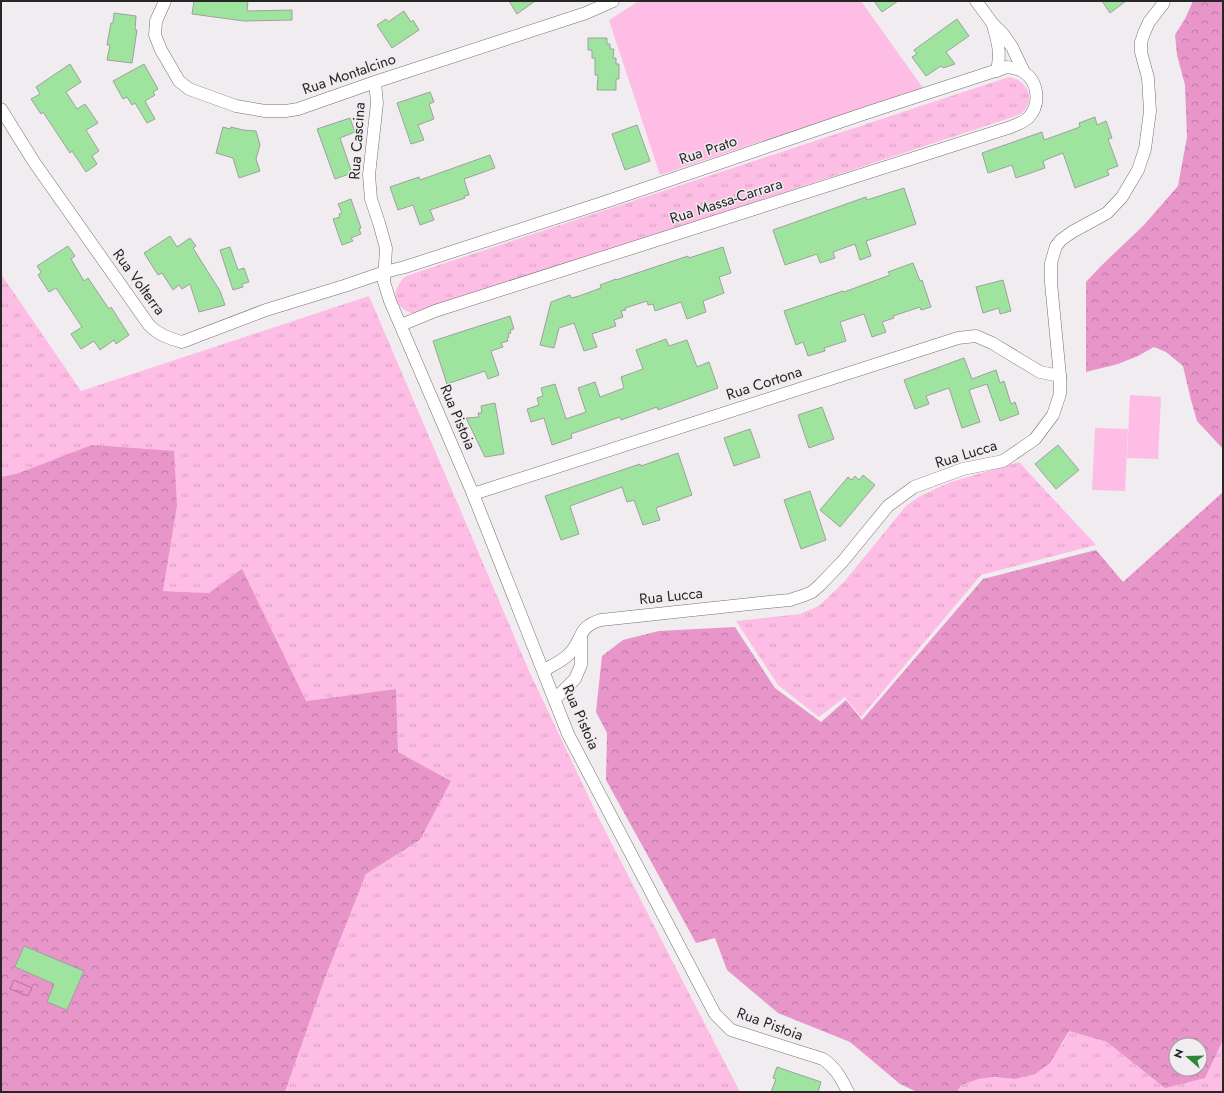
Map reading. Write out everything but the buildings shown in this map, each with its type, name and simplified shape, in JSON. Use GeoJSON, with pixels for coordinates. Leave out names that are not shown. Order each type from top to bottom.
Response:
{"type":"FeatureCollection","features":[{"type":"Feature","properties":{"kind":"street","name":"Rua Montalcino"},"geometry":{"type":"LineString","coordinates":[[165,1],[156,21],[155,35],[161,50],[178,81],[189,89],[198,93],[236,106],[265,111],[286,111],[298,109],[375,82],[586,13],[613,1]]}},
{"type":"Feature","properties":{"kind":"street"},"geometry":{"type":"LineString","coordinates":[[976,1],[992,24],[1003,34],[1012,47],[1024,72]]}},
{"type":"Feature","properties":{"kind":"street","name":"Rua Lucca"},"geometry":{"type":"LineString","coordinates":[[544,670],[563,660],[569,655],[588,625],[608,618],[790,600],[812,592],[843,560],[888,506],[914,487],[963,469],[1003,461],[1035,439],[1053,415],[1060,394],[1060,376],[1051,283],[1051,263],[1056,246],[1061,240],[1072,232],[1107,213],[1122,197],[1138,170],[1145,149],[1150,111],[1148,78],[1141,52],[1141,42],[1149,22],[1164,1]]}},
{"type":"Feature","properties":{"kind":"street"},"geometry":{"type":"LineString","coordinates":[[992,24],[999,46],[999,57],[996,71]]}},
{"type":"Feature","properties":{"kind":"street","name":"Rua Prato"},"geometry":{"type":"LineString","coordinates":[[385,272],[405,267],[608,201],[866,113],[996,71],[1007,68],[1016,68],[1024,72]]}},
{"type":"Feature","properties":{"kind":"street","name":"Rua Massa-Carrara"},"geometry":{"type":"LineString","coordinates":[[401,325],[435,310],[1011,127],[1027,120],[1034,112],[1037,96],[1035,86],[1024,72]]}},
{"type":"Feature","properties":{"kind":"street","name":"Rua Cascina"},"geometry":{"type":"LineString","coordinates":[[375,82],[377,103],[368,175],[371,199],[386,248],[385,272]]}},
{"type":"Feature","properties":{"kind":"street","name":"Rua Volterra"},"geometry":{"type":"LineString","coordinates":[[1,109],[34,162],[149,325],[158,334],[165,337],[182,342],[266,310],[385,272]]}},
{"type":"Feature","properties":{"kind":"street","name":"Rua Pistoia"},"geometry":{"type":"LineString","coordinates":[[385,272],[384,282],[390,301],[473,494],[544,670],[568,734],[715,1014],[731,1030],[823,1059],[838,1072],[848,1092]]}},
{"type":"Feature","properties":{"kind":"street","name":"Rua Cortona"},"geometry":{"type":"LineString","coordinates":[[473,494],[958,338],[976,336],[992,343],[1040,372],[1060,376]]}},
{"type":"Feature","properties":{"kind":"street"},"geometry":{"type":"LineString","coordinates":[[555,698],[575,679],[581,665],[581,635]]}},
{"type":"Feature","properties":{"kind":"green space"},"geometry":{"type":"Polygon","coordinates":[[[639,1],[861,1],[923,88],[660,175],[609,20],[639,1]]]}},
{"type":"Feature","properties":{"kind":"green space"},"geometry":{"type":"Polygon","coordinates":[[[1193,1],[1223,1],[1223,449],[1197,421],[1183,366],[1166,352],[1154,347],[1138,356],[1118,364],[1086,372],[1086,282],[1144,225],[1178,186],[1187,137],[1185,85],[1177,55],[1175,35],[1185,19],[1193,1]]]}},
{"type":"Feature","properties":{"kind":"green space"},"geometry":{"type":"Polygon","coordinates":[[[1009,77],[1023,83],[1028,92],[1029,102],[1024,111],[1019,115],[415,314],[402,308],[396,299],[397,288],[406,276],[1009,77]]]}},
{"type":"Feature","properties":{"kind":"green space"},"geometry":{"type":"Polygon","coordinates":[[[1,274],[81,391],[369,296],[529,671],[601,823],[740,1092],[285,1092],[325,978],[366,874],[420,840],[451,781],[398,752],[396,689],[306,701],[209,593],[163,591],[177,506],[19,473],[1,477],[1,274]]]}},
{"type":"Feature","properties":{"kind":"green space"},"geometry":{"type":"Polygon","coordinates":[[[1130,395],[1161,397],[1158,459],[1127,458],[1130,395]]]}},
{"type":"Feature","properties":{"kind":"green space"},"geometry":{"type":"Polygon","coordinates":[[[1095,428],[1128,429],[1125,491],[1092,490],[1095,428]]]}},
{"type":"Feature","properties":{"kind":"green space"},"geometry":{"type":"Polygon","coordinates":[[[92,445],[174,451],[177,506],[163,591],[209,593],[242,569],[306,701],[396,689],[398,752],[451,781],[420,840],[366,874],[325,978],[285,1092],[1,1092],[1,477],[19,473],[92,445]]]}},
{"type":"Feature","properties":{"kind":"green space"},"geometry":{"type":"Polygon","coordinates":[[[1019,462],[1096,545],[981,575],[861,717],[845,697],[819,717],[778,685],[736,621],[800,614],[819,606],[844,582],[906,506],[920,496],[951,482],[1019,462]]]}},
{"type":"Feature","properties":{"kind":"green space"},"geometry":{"type":"Polygon","coordinates":[[[1223,492],[1223,1040],[1208,1072],[1208,1037],[1168,1037],[1168,1077],[1205,1077],[1165,1088],[1107,1042],[1069,1031],[1050,1063],[1035,1074],[1015,1079],[994,1077],[979,1079],[961,1085],[957,1092],[917,1092],[900,1084],[850,1042],[778,1013],[727,970],[715,938],[696,943],[606,780],[607,733],[596,712],[602,656],[623,640],[659,631],[735,627],[775,688],[821,722],[846,700],[862,720],[983,579],[1096,550],[1123,582],[1223,492]]]}},
{"type":"Feature","properties":{"kind":"green space"},"geometry":{"type":"Polygon","coordinates":[[[1069,1031],[1107,1042],[1165,1087],[1208,1077],[1208,1072],[1223,1040],[1223,1092],[957,1092],[960,1085],[979,1079],[994,1077],[1015,1079],[1061,1046],[1069,1031]]]}},
{"type":"Feature","properties":{"kind":"water"},"geometry":{"type":"Polygon","coordinates":[[[14,980],[32,988],[28,996],[10,989],[14,980]]]}}]}
